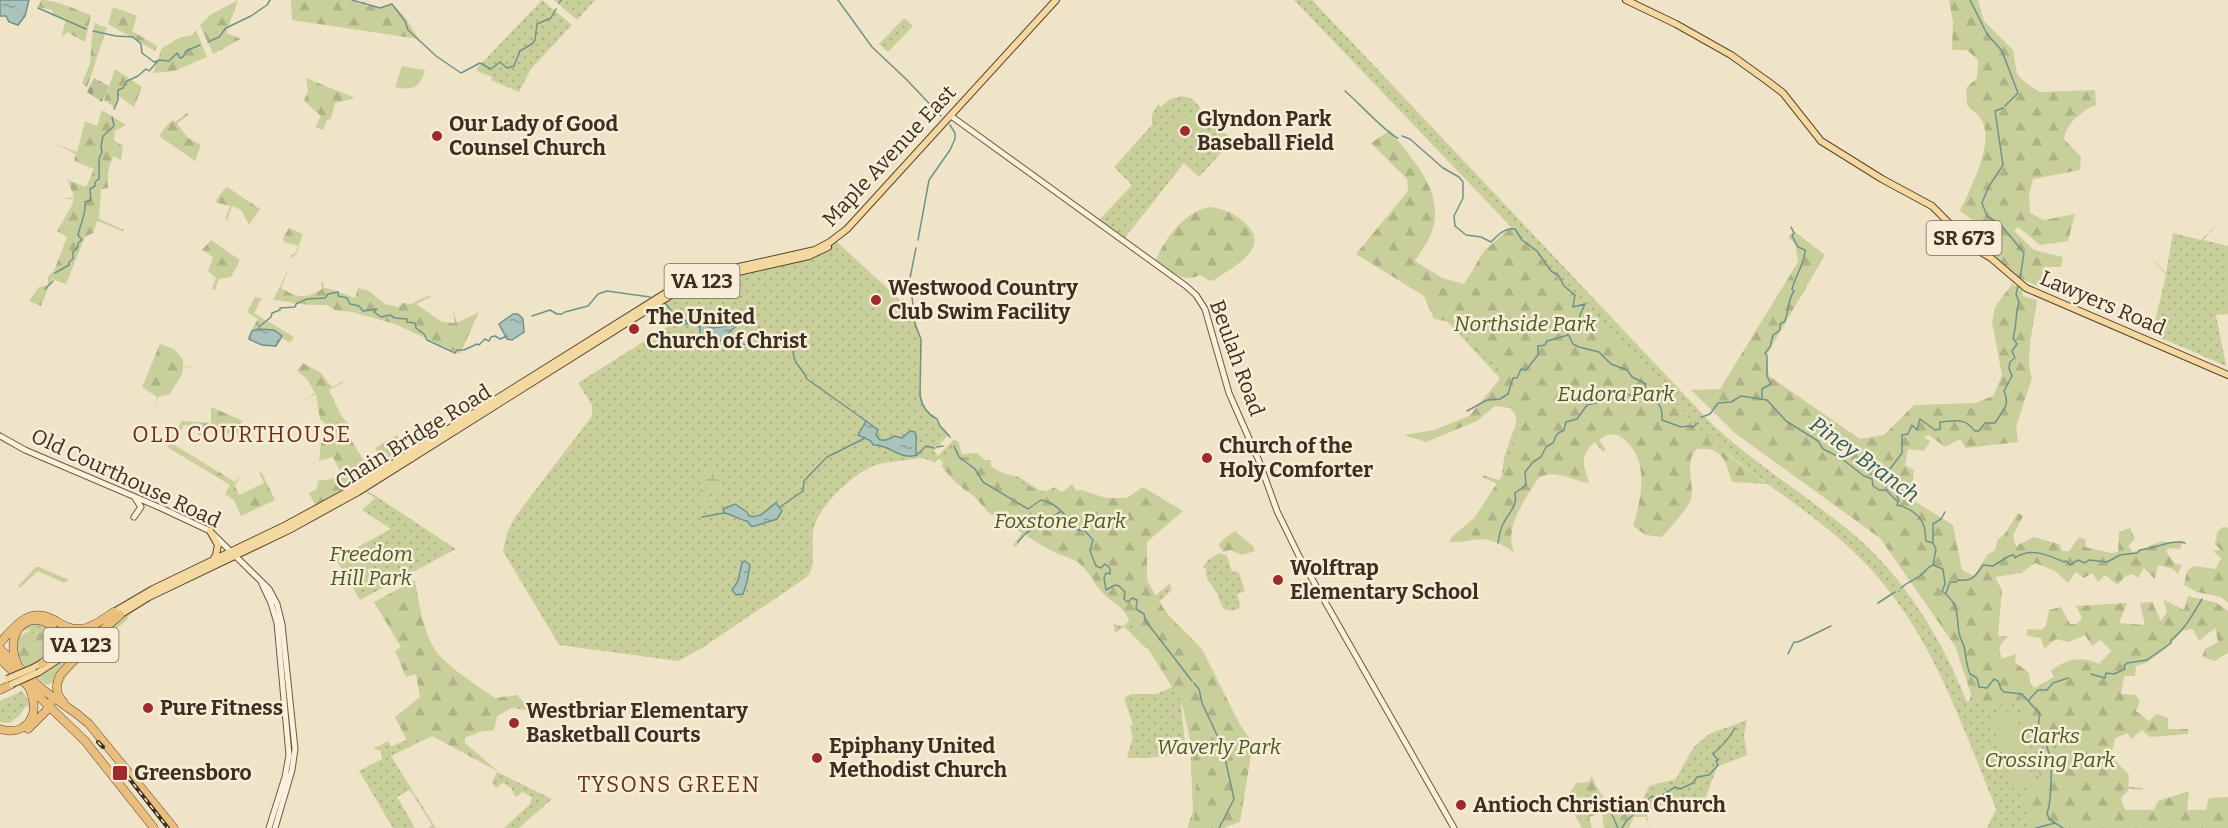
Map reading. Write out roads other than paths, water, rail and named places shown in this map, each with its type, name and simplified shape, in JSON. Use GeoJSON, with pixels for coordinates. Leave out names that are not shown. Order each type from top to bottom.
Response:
{"type":"FeatureCollection","features":[{"type":"Feature","properties":{"kind":"highway"},"geometry":{"type":"LineString","coordinates":[[0,636],[24,618],[37,615],[48,617],[69,628],[83,629],[117,613]]}},
{"type":"Feature","properties":{"kind":"highway"},"geometry":{"type":"LineString","coordinates":[[69,708],[57,692],[60,675],[117,613]]}},
{"type":"Feature","properties":{"kind":"highway"},"geometry":{"type":"LineString","coordinates":[[22,671],[13,655],[13,640],[19,629],[34,621],[48,623],[54,627],[58,637],[55,651],[38,668]]}},
{"type":"Feature","properties":{"kind":"highway"},"geometry":{"type":"LineString","coordinates":[[0,643],[12,628]]}},
{"type":"Feature","properties":{"kind":"highway"},"geometry":{"type":"LineString","coordinates":[[0,649],[22,671],[96,732],[174,828]]}},
{"type":"Feature","properties":{"kind":"highway"},"geometry":{"type":"LineString","coordinates":[[1,659],[85,741],[154,828]]}},
{"type":"Feature","properties":{"kind":"highway"},"geometry":{"type":"LineString","coordinates":[[0,689],[10,682]]}},
{"type":"Feature","properties":{"kind":"highway"},"geometry":{"type":"LineString","coordinates":[[0,729],[12,731],[20,729],[32,717],[35,709],[34,701],[26,684]]}},
{"type":"Feature","properties":{"kind":"highway"},"geometry":{"type":"LineString","coordinates":[[0,734],[11,736],[31,727],[54,698]]}},
{"type":"Feature","properties":{"kind":"main road","name":"Maple Avenue East"},"geometry":{"type":"LineString","coordinates":[[675,286],[703,275],[815,250],[846,230],[1056,0]]}},
{"type":"Feature","properties":{"kind":"main road","name":"Lawyers Road"},"geometry":{"type":"LineString","coordinates":[[1626,0],[1676,24],[1731,55],[1767,80],[1783,93],[1821,141],[1875,176],[1932,206],[1974,248],[1995,261],[2026,288],[2228,375]]}},
{"type":"Feature","properties":{"kind":"main road","name":"Beulah Road"},"geometry":{"type":"LineString","coordinates":[[951,116],[1196,295],[1207,314],[1226,384],[1259,461],[1270,494],[1299,556],[1454,828]]}},
{"type":"Feature","properties":{"kind":"main road","name":"Chain Bridge Road"},"geometry":{"type":"LineString","coordinates":[[0,682],[10,682],[76,648],[117,613],[153,590],[208,563],[299,525],[358,492],[679,290],[712,278],[809,256],[834,243],[846,230]]}},
{"type":"Feature","properties":{"kind":"main road","name":"Chain Bridge Road"},"geometry":{"type":"LineString","coordinates":[[117,613],[354,488],[675,286]]}},
{"type":"Feature","properties":{"kind":"main road","name":"Old Courthouse Road"},"geometry":{"type":"LineString","coordinates":[[0,436],[25,450],[210,531],[269,589],[277,604],[282,624],[281,643]]}},
{"type":"Feature","properties":{"kind":"main road"},"geometry":{"type":"LineString","coordinates":[[134,497],[141,507],[134,517]]}},
{"type":"Feature","properties":{"kind":"main road"},"geometry":{"type":"LineString","coordinates":[[208,563],[214,558],[218,548],[210,531]]}},
{"type":"Feature","properties":{"kind":"main road"},"geometry":{"type":"LineString","coordinates":[[269,828],[285,777],[289,755],[281,643]]}},
{"type":"Feature","properties":{"kind":"main road"},"geometry":{"type":"LineString","coordinates":[[275,828],[295,756],[281,643]]}},
{"type":"Feature","properties":{"kind":"water"},"geometry":{"type":"Polygon","coordinates":[[[0,0],[29,0],[25,16],[18,25],[9,22],[6,16],[0,16],[0,0]]]}},
{"type":"Feature","properties":{"kind":"water"},"geometry":{"type":"Polygon","coordinates":[[[513,314],[518,314],[523,319],[524,332],[512,340],[507,339],[499,324],[513,314]]]}},
{"type":"Feature","properties":{"kind":"water"},"geometry":{"type":"Polygon","coordinates":[[[683,318],[688,323],[713,328],[736,326],[718,343],[713,344],[700,334],[700,327],[685,324],[683,318]]]}},
{"type":"Feature","properties":{"kind":"water"},"geometry":{"type":"Polygon","coordinates":[[[274,330],[282,336],[276,346],[262,345],[249,339],[252,331],[274,330]]]}},
{"type":"Feature","properties":{"kind":"water"},"geometry":{"type":"Polygon","coordinates":[[[866,421],[878,430],[876,435],[880,440],[895,436],[902,438],[910,431],[915,432],[917,455],[905,456],[885,447],[873,445],[871,441],[858,435],[866,421]]]}},
{"type":"Feature","properties":{"kind":"water"},"geometry":{"type":"Polygon","coordinates":[[[776,503],[782,511],[777,519],[755,526],[724,513],[723,509],[735,504],[753,517],[761,515],[776,503]]]}},
{"type":"Feature","properties":{"kind":"water"},"geometry":{"type":"Polygon","coordinates":[[[745,561],[750,565],[747,582],[743,594],[736,595],[732,590],[738,581],[742,563],[745,561]]]}},
{"type":"Feature","properties":{"kind":"waterway"},"geometry":{"type":"LineString","coordinates":[[208,42],[219,37],[226,28],[251,16],[267,5],[270,0]]}},
{"type":"Feature","properties":{"kind":"waterway"},"geometry":{"type":"LineString","coordinates":[[352,0],[380,8],[392,4],[405,21],[408,30],[436,56],[461,73],[480,63],[491,69],[500,62],[507,68],[514,66],[520,51],[535,40],[537,24],[551,18],[556,9]]}},
{"type":"Feature","properties":{"kind":"waterway"},"geometry":{"type":"LineString","coordinates":[[838,0],[872,47],[941,116]]}},
{"type":"Feature","properties":{"kind":"waterway"},"geometry":{"type":"LineString","coordinates":[[1970,0],[1987,34],[2002,51],[2018,93],[2005,106]]}},
{"type":"Feature","properties":{"kind":"waterway"},"geometry":{"type":"LineString","coordinates":[[38,8],[86,29]]}},
{"type":"Feature","properties":{"kind":"waterway"},"geometry":{"type":"LineString","coordinates":[[93,31],[133,37],[141,44],[142,53],[154,62],[169,61],[177,53],[180,58],[183,57],[186,51],[200,45]]}},
{"type":"Feature","properties":{"kind":"waterway"},"geometry":{"type":"LineString","coordinates":[[114,109],[118,100],[118,90],[123,88],[127,81],[146,69],[149,71],[157,62]]}},
{"type":"Feature","properties":{"kind":"waterway","name":"Piney Branch"},"geometry":{"type":"LineString","coordinates":[[1345,91],[1380,125],[1398,138]]}},
{"type":"Feature","properties":{"kind":"waterway"},"geometry":{"type":"LineString","coordinates":[[2003,108],[1995,111],[2003,165],[1988,188],[1982,203],[1987,216],[2001,225],[2024,253],[2020,279]]}},
{"type":"Feature","properties":{"kind":"waterway"},"geometry":{"type":"LineString","coordinates":[[55,273],[69,265],[73,259],[73,252],[82,240],[78,235],[85,202],[91,200],[90,189],[99,179],[99,159],[103,136],[114,126],[112,117]]}},
{"type":"Feature","properties":{"kind":"waterway"},"geometry":{"type":"LineString","coordinates":[[918,240],[929,180],[955,139],[955,133],[950,125]]}},
{"type":"Feature","properties":{"kind":"waterway","name":"Piney Branch"},"geometry":{"type":"LineString","coordinates":[[1402,136],[1410,139],[1463,182],[1463,198],[1454,216],[1455,226],[1466,235],[1481,237],[1491,242],[1505,231],[1515,229],[1522,240],[1537,251],[1551,271],[1559,276],[1564,286],[1575,295],[1573,307],[1585,304],[1578,326],[1567,332],[1573,344],[1599,352],[1611,364],[1627,370],[1632,377],[1646,384],[1646,396],[1659,405],[1662,420],[1681,427],[1693,427],[1698,423]]}},
{"type":"Feature","properties":{"kind":"waterway"},"geometry":{"type":"LineString","coordinates":[[1762,399],[1762,389],[1771,384],[1767,376],[1765,353],[1770,347],[1773,335],[1780,330],[1780,324],[1786,319],[1794,291],[1792,289],[1805,254],[1805,250],[1798,247],[1792,236],[1794,233],[1791,227]]}},
{"type":"Feature","properties":{"kind":"waterway"},"geometry":{"type":"LineString","coordinates":[[916,248],[910,278],[915,324],[921,339],[920,396],[930,415],[937,419],[950,437]]}},
{"type":"Feature","properties":{"kind":"waterway"},"geometry":{"type":"LineString","coordinates":[[45,289],[53,281]]}},
{"type":"Feature","properties":{"kind":"waterway"},"geometry":{"type":"LineString","coordinates":[[1899,501],[1896,494],[1899,486],[1892,485],[1887,473],[1902,453],[1902,435],[1908,434],[1912,425],[1917,430],[1920,419],[1935,430],[1940,429],[1940,422],[1959,421],[1979,431],[1985,423],[1995,423],[2005,408],[2007,401],[2004,391],[2012,376],[2009,368],[2010,362],[2015,358],[2012,351],[2017,344],[2013,338],[2019,302],[2016,294],[2018,286]]}},
{"type":"Feature","properties":{"kind":"waterway"},"geometry":{"type":"LineString","coordinates":[[532,316],[550,310],[562,314],[588,306],[598,294],[607,291],[650,297]]}},
{"type":"Feature","properties":{"kind":"waterway"},"geometry":{"type":"LineString","coordinates":[[259,327],[280,308],[295,307],[296,304],[307,299],[325,298],[328,294],[338,292],[338,296],[347,298],[350,304],[359,306],[363,311],[377,309],[374,312],[381,317],[390,315],[415,323],[416,328],[424,334],[427,340],[455,353],[457,350],[479,345],[485,339],[489,341],[491,337],[495,336],[500,339],[507,336]]}},
{"type":"Feature","properties":{"kind":"waterway"},"geometry":{"type":"LineString","coordinates":[[665,303],[675,315],[683,319]]}},
{"type":"Feature","properties":{"kind":"waterway"},"geometry":{"type":"LineString","coordinates":[[1467,411],[1487,400],[1500,399],[1508,394],[1513,378],[1517,378],[1521,369],[1526,370],[1538,355],[1538,346],[1568,335]]}},
{"type":"Feature","properties":{"kind":"waterway"},"geometry":{"type":"LineString","coordinates":[[784,343],[793,348],[796,362],[807,379],[866,421]]}},
{"type":"Feature","properties":{"kind":"waterway"},"geometry":{"type":"LineString","coordinates":[[725,344],[729,347],[741,344],[752,345]]}},
{"type":"Feature","properties":{"kind":"waterway"},"geometry":{"type":"LineString","coordinates":[[1498,543],[1502,526],[1514,506],[1515,493],[1526,485],[1525,472],[1533,462],[1541,457],[1546,447],[1553,443],[1557,434],[1564,430],[1566,422],[1577,419],[1587,405],[1597,403],[1599,392],[1613,398],[1615,393],[1624,392],[1633,396],[1644,393]]}},
{"type":"Feature","properties":{"kind":"waterway","name":"Piney Branch"},"geometry":{"type":"LineString","coordinates":[[1702,417],[1710,414],[1718,403],[1731,402],[1741,396],[1767,400],[1786,421],[1818,441],[1823,449],[1872,479],[1873,486],[1879,490],[1886,490],[1898,502],[1897,505],[1911,510],[1919,517],[1924,526],[1926,541],[1933,543],[1936,549],[1933,565],[1943,569],[1945,584],[1942,591],[1952,601],[1956,610],[1959,633],[1970,674],[1977,678],[1979,687],[1987,688],[1994,679],[1998,681],[2004,692],[2022,694],[2040,714],[2039,731],[2047,747],[2051,765],[2047,813],[2049,819],[2063,828]]}},
{"type":"Feature","properties":{"kind":"waterway"},"geometry":{"type":"LineString","coordinates":[[780,507],[803,491],[804,481],[827,457],[865,438]]}},
{"type":"Feature","properties":{"kind":"waterway"},"geometry":{"type":"LineString","coordinates":[[918,454],[926,446],[934,448]]}},
{"type":"Feature","properties":{"kind":"waterway"},"geometry":{"type":"LineString","coordinates":[[937,447],[943,446]]}},
{"type":"Feature","properties":{"kind":"waterway"},"geometry":{"type":"LineString","coordinates":[[954,446],[959,457],[975,469],[983,482],[1028,509],[1041,500],[1046,501],[1065,515],[1074,529],[1085,531],[1093,540],[1090,551],[1096,566],[1101,568],[1105,564],[1110,568],[1110,574],[1106,573],[1104,578],[1106,590],[1115,585],[1119,586],[1125,592],[1124,599],[1128,602],[1132,598],[1137,600],[1136,609],[1144,614],[1145,620],[1192,681]]}},
{"type":"Feature","properties":{"kind":"waterway"},"geometry":{"type":"LineString","coordinates":[[1018,542],[1026,533],[1060,512]]}},
{"type":"Feature","properties":{"kind":"waterway"},"geometry":{"type":"LineString","coordinates":[[1933,543],[1933,524],[1941,519],[1945,512]]}},
{"type":"Feature","properties":{"kind":"waterway"},"geometry":{"type":"LineString","coordinates":[[702,517],[724,513]]}},
{"type":"Feature","properties":{"kind":"waterway"},"geometry":{"type":"LineString","coordinates":[[1946,593],[1950,582],[1971,579],[1983,565],[1993,566],[2009,556],[2014,555],[2015,558],[2027,553],[2039,553],[2066,561],[2070,565],[2078,560],[2085,563],[2089,560],[2107,562],[2120,555],[2137,553],[2140,550],[2174,542],[2185,543]]}},
{"type":"Feature","properties":{"kind":"waterway"},"geometry":{"type":"LineString","coordinates":[[1901,588],[1933,565]]}},
{"type":"Feature","properties":{"kind":"waterway"},"geometry":{"type":"LineString","coordinates":[[1878,603],[1895,592]]}},
{"type":"Feature","properties":{"kind":"waterway"},"geometry":{"type":"LineString","coordinates":[[2091,674],[2105,678],[2106,673],[2114,674],[2125,669],[2124,666],[2127,663],[2147,660],[2171,643],[2202,599]]}},
{"type":"Feature","properties":{"kind":"waterway"},"geometry":{"type":"LineString","coordinates":[[1788,654],[1794,642],[1831,626]]}},
{"type":"Feature","properties":{"kind":"waterway"},"geometry":{"type":"LineString","coordinates":[[2029,700],[2038,690],[2047,690],[2053,683],[2068,678]]}},
{"type":"Feature","properties":{"kind":"waterway"},"geometry":{"type":"LineString","coordinates":[[1194,683],[1199,689],[1202,703],[1224,750],[1224,755]]}},
{"type":"Feature","properties":{"kind":"waterway"},"geometry":{"type":"LineString","coordinates":[[1622,828],[1627,820],[1647,804],[1648,799],[1652,796],[1656,799],[1675,787],[1680,789],[1693,783],[1697,777],[1709,775],[1718,765],[1716,761],[1718,760],[1713,754],[1725,743],[1735,728]]}},
{"type":"Feature","properties":{"kind":"waterway"},"geometry":{"type":"LineString","coordinates":[[1219,828],[1234,799],[1225,758]]}},
{"type":"Feature","properties":{"kind":"waterway"},"geometry":{"type":"LineString","coordinates":[[1576,804],[1587,799],[1606,801],[1618,828]]}},
{"type":"Feature","properties":{"kind":"waterway"},"geometry":{"type":"LineString","coordinates":[[2036,828],[2055,823]]}},
{"type":"Feature","properties":{"kind":"railway"},"geometry":{"type":"LineString","coordinates":[[98,742],[103,747]]}},
{"type":"Feature","properties":{"kind":"railway"},"geometry":{"type":"LineString","coordinates":[[128,777],[168,828]]}},
{"type":"Feature","properties":{"kind":"place","name":"Glyndon Park Baseball Field"},"geometry":{"type":"Point","coordinates":[1185,131]}},
{"type":"Feature","properties":{"kind":"place","name":"Our Lady of Good Counsel Church"},"geometry":{"type":"Point","coordinates":[437,136]}},
{"type":"Feature","properties":{"kind":"place","name":"Westwood Country Club Swim Facility"},"geometry":{"type":"Point","coordinates":[876,300]}},
{"type":"Feature","properties":{"kind":"place","name":"The United Church of Christ"},"geometry":{"type":"Point","coordinates":[634,329]}},
{"type":"Feature","properties":{"kind":"place","name":"Church of the Holy Comforter"},"geometry":{"type":"Point","coordinates":[1207,458]}},
{"type":"Feature","properties":{"kind":"place","name":"Wolftrap Elementary School"},"geometry":{"type":"Point","coordinates":[1278,580]}},
{"type":"Feature","properties":{"kind":"place","name":"Pure Fitness"},"geometry":{"type":"Point","coordinates":[148,708]}},
{"type":"Feature","properties":{"kind":"place","name":"Westbriar Elementary Basketball Courts"},"geometry":{"type":"Point","coordinates":[514,723]}},
{"type":"Feature","properties":{"kind":"place","name":"Epiphany United Methodist Church"},"geometry":{"type":"Point","coordinates":[817,758]}},
{"type":"Feature","properties":{"kind":"place","name":"Greensboro"},"geometry":{"type":"Point","coordinates":[120,773]}},
{"type":"Feature","properties":{"kind":"place","name":"Antioch Christian Church"},"geometry":{"type":"Point","coordinates":[1461,805]}},
{"type":"Feature","properties":{"kind":"district","name":"OLD COURTHOUSE"},"geometry":{"type":"Point","coordinates":[242,434]}},
{"type":"Feature","properties":{"kind":"district","name":"TYSONS GREEN"},"geometry":{"type":"Point","coordinates":[669,784]}},
{"type":"Feature","properties":{"kind":"park label","name":"Northside Park"},"geometry":{"type":"Point","coordinates":[1525,324]}},
{"type":"Feature","properties":{"kind":"park label","name":"Eudora Park"},"geometry":{"type":"Point","coordinates":[1616,394]}},
{"type":"Feature","properties":{"kind":"park label","name":"Foxstone Park"},"geometry":{"type":"Point","coordinates":[1060,521]}},
{"type":"Feature","properties":{"kind":"park label","name":"Freedom Hill Park"},"geometry":{"type":"Point","coordinates":[371,566]}},
{"type":"Feature","properties":{"kind":"park label","name":"Waverly Park"},"geometry":{"type":"Point","coordinates":[1219,747]}},
{"type":"Feature","properties":{"kind":"park label","name":"Clarks Crossing Park"},"geometry":{"type":"Point","coordinates":[2050,748]}}]}
